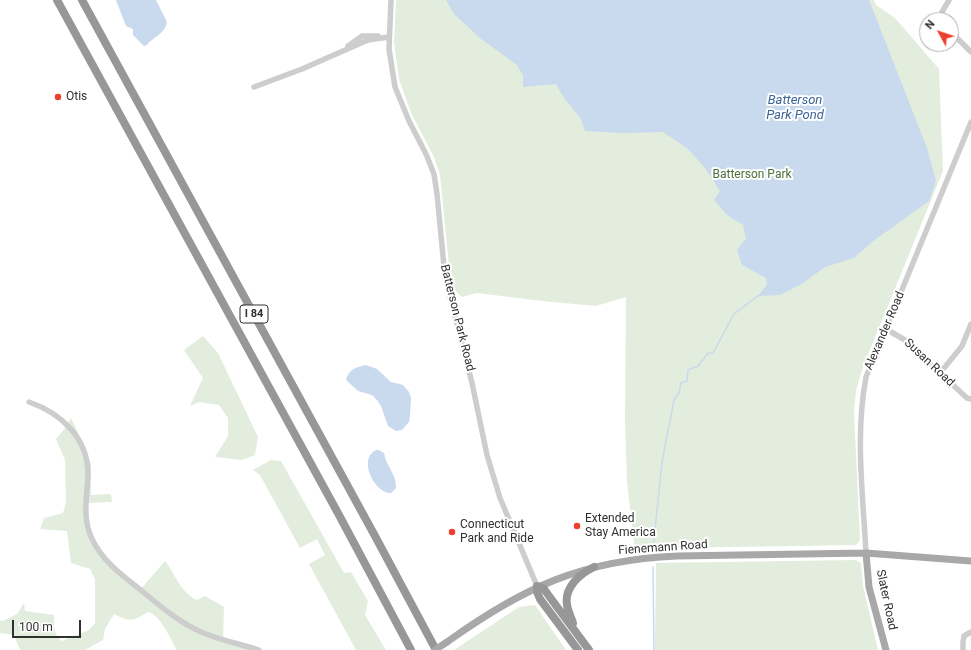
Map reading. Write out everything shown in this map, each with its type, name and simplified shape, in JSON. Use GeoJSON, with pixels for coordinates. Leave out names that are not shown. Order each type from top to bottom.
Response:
{"type":"FeatureCollection","features":[{"type":"Feature","properties":{"kind":"highway","name":"I 84"},"geometry":{"type":"LineString","coordinates":[[57,0],[411,650]]}},
{"type":"Feature","properties":{"kind":"highway","name":"I 84"},"geometry":{"type":"LineString","coordinates":[[82,0],[436,650]]}},
{"type":"Feature","properties":{"kind":"highway"},"geometry":{"type":"LineString","coordinates":[[576,632],[567,607],[567,595],[577,579],[594,567]]}},
{"type":"Feature","properties":{"kind":"highway"},"geometry":{"type":"LineString","coordinates":[[578,650],[540,599],[537,592],[538,586],[545,591],[589,650]]}},
{"type":"Feature","properties":{"kind":"highway"},"geometry":{"type":"LineString","coordinates":[[424,628],[440,650]]}},
{"type":"Feature","properties":{"kind":"main road","name":"Fienemann Road"},"geometry":{"type":"LineString","coordinates":[[436,650],[494,610],[538,586],[560,577],[594,567],[626,560],[668,557],[866,553],[971,561]]}},
{"type":"Feature","properties":{"kind":"main road","name":"Slater Road"},"geometry":{"type":"LineString","coordinates":[[866,553],[869,587],[886,650]]}},
{"type":"Feature","properties":{"kind":"street","name":"Batterson Park Road"},"geometry":{"type":"LineString","coordinates":[[391,0],[389,37],[391,68],[399,99],[408,122],[426,154],[434,174],[445,277],[472,383],[487,455],[500,498],[538,586]]}},
{"type":"Feature","properties":{"kind":"street"},"geometry":{"type":"LineString","coordinates":[[942,12],[949,0]]}},
{"type":"Feature","properties":{"kind":"street"},"geometry":{"type":"LineString","coordinates":[[254,87],[302,69],[334,54],[362,36],[389,37]]}},
{"type":"Feature","properties":{"kind":"street"},"geometry":{"type":"LineString","coordinates":[[959,40],[971,52]]}},
{"type":"Feature","properties":{"kind":"street","name":"Alexander Road"},"geometry":{"type":"LineString","coordinates":[[866,553],[860,446],[862,397],[866,377],[971,122]]}},
{"type":"Feature","properties":{"kind":"street"},"geometry":{"type":"LineString","coordinates":[[940,373],[962,346],[971,324]]}},
{"type":"Feature","properties":{"kind":"street","name":"Susan Road"},"geometry":{"type":"LineString","coordinates":[[886,329],[910,343],[940,373],[971,400]]}},
{"type":"Feature","properties":{"kind":"street"},"geometry":{"type":"LineString","coordinates":[[29,402],[42,406],[58,416],[70,426],[81,444],[87,465],[85,503],[87,525],[92,539],[104,559],[115,570],[187,626],[213,637],[259,650]]}},
{"type":"Feature","properties":{"kind":"street"},"geometry":{"type":"LineString","coordinates":[[963,650],[962,642],[964,636],[971,632]]}},
{"type":"Feature","properties":{"kind":"green space","name":"Batterson Park"},"geometry":{"type":"Polygon","coordinates":[[[396,0],[874,0],[876,5],[895,18],[919,46],[919,52],[924,52],[939,69],[943,171],[863,367],[856,390],[854,412],[860,540],[858,543],[855,545],[668,548],[635,551],[627,482],[625,421],[626,297],[596,306],[477,293],[462,297],[454,290],[450,275],[440,175],[434,157],[411,113],[399,79],[394,42],[396,0]]]}},
{"type":"Feature","properties":{"kind":"green space"},"geometry":{"type":"Polygon","coordinates":[[[203,336],[218,353],[258,437],[255,455],[242,460],[215,457],[228,436],[228,418],[219,405],[199,402],[190,406],[203,378],[184,350],[203,336]]]}},
{"type":"Feature","properties":{"kind":"green space"},"geometry":{"type":"Polygon","coordinates":[[[71,418],[91,464],[91,495],[111,494],[112,502],[86,503],[86,517],[99,552],[140,590],[165,561],[182,588],[191,597],[197,600],[205,596],[224,607],[223,641],[254,650],[177,650],[161,622],[153,614],[148,612],[132,620],[124,619],[114,614],[105,629],[103,640],[85,650],[20,650],[14,635],[0,633],[0,620],[2,621],[17,614],[24,603],[25,611],[54,615],[54,626],[56,633],[62,641],[89,630],[95,623],[95,579],[90,569],[71,563],[67,531],[40,529],[44,518],[63,513],[66,502],[65,460],[56,439],[71,418]]]}},
{"type":"Feature","properties":{"kind":"green space"},"geometry":{"type":"Polygon","coordinates":[[[271,460],[281,461],[344,573],[351,572],[368,601],[365,615],[386,650],[356,650],[309,564],[325,555],[317,539],[300,548],[260,475],[253,470],[271,460]]]}},
{"type":"Feature","properties":{"kind":"green space"},"geometry":{"type":"Polygon","coordinates":[[[856,560],[861,563],[863,586],[878,650],[655,650],[656,563],[856,560]]]}},
{"type":"Feature","properties":{"kind":"green space"},"geometry":{"type":"Polygon","coordinates":[[[535,605],[566,650],[454,650],[519,607],[535,605]]]}},
{"type":"Feature","properties":{"kind":"water"},"geometry":{"type":"Polygon","coordinates":[[[116,0],[156,0],[167,22],[164,30],[144,46],[133,35],[133,29],[126,26],[116,0]]]}},
{"type":"Feature","properties":{"kind":"water","name":"Batterson Park Pond"},"geometry":{"type":"Polygon","coordinates":[[[446,0],[869,0],[927,148],[936,181],[929,201],[872,242],[854,258],[825,267],[800,285],[780,295],[758,296],[767,285],[766,278],[742,265],[737,250],[746,239],[743,225],[727,215],[714,200],[720,191],[705,168],[687,148],[663,132],[623,133],[585,131],[581,119],[562,95],[556,84],[523,87],[523,75],[517,65],[480,38],[454,14],[446,0]]]}},
{"type":"Feature","properties":{"kind":"water"},"geometry":{"type":"Polygon","coordinates":[[[366,365],[377,369],[391,382],[403,385],[409,392],[411,398],[409,422],[402,430],[396,431],[388,426],[381,406],[377,400],[372,395],[358,391],[346,380],[347,376],[353,369],[366,365]]]}},
{"type":"Feature","properties":{"kind":"water"},"geometry":{"type":"Polygon","coordinates":[[[376,450],[384,453],[395,479],[396,488],[391,493],[385,492],[379,488],[370,475],[368,461],[371,454],[376,450]]]}},
{"type":"Feature","properties":{"kind":"waterway"},"geometry":{"type":"LineString","coordinates":[[653,549],[662,462],[674,400],[679,393],[681,383],[687,381],[688,370],[698,366],[708,353],[713,353],[734,314],[759,295]]}},
{"type":"Feature","properties":{"kind":"waterway"},"geometry":{"type":"LineString","coordinates":[[653,567],[654,650]]}},
{"type":"Feature","properties":{"kind":"place","name":"Otis"},"geometry":{"type":"Point","coordinates":[58,97]}},
{"type":"Feature","properties":{"kind":"place","name":"Extended Stay America"},"geometry":{"type":"Point","coordinates":[577,526]}},
{"type":"Feature","properties":{"kind":"place","name":"Connecticut Park and Ride"},"geometry":{"type":"Point","coordinates":[452,532]}}]}
